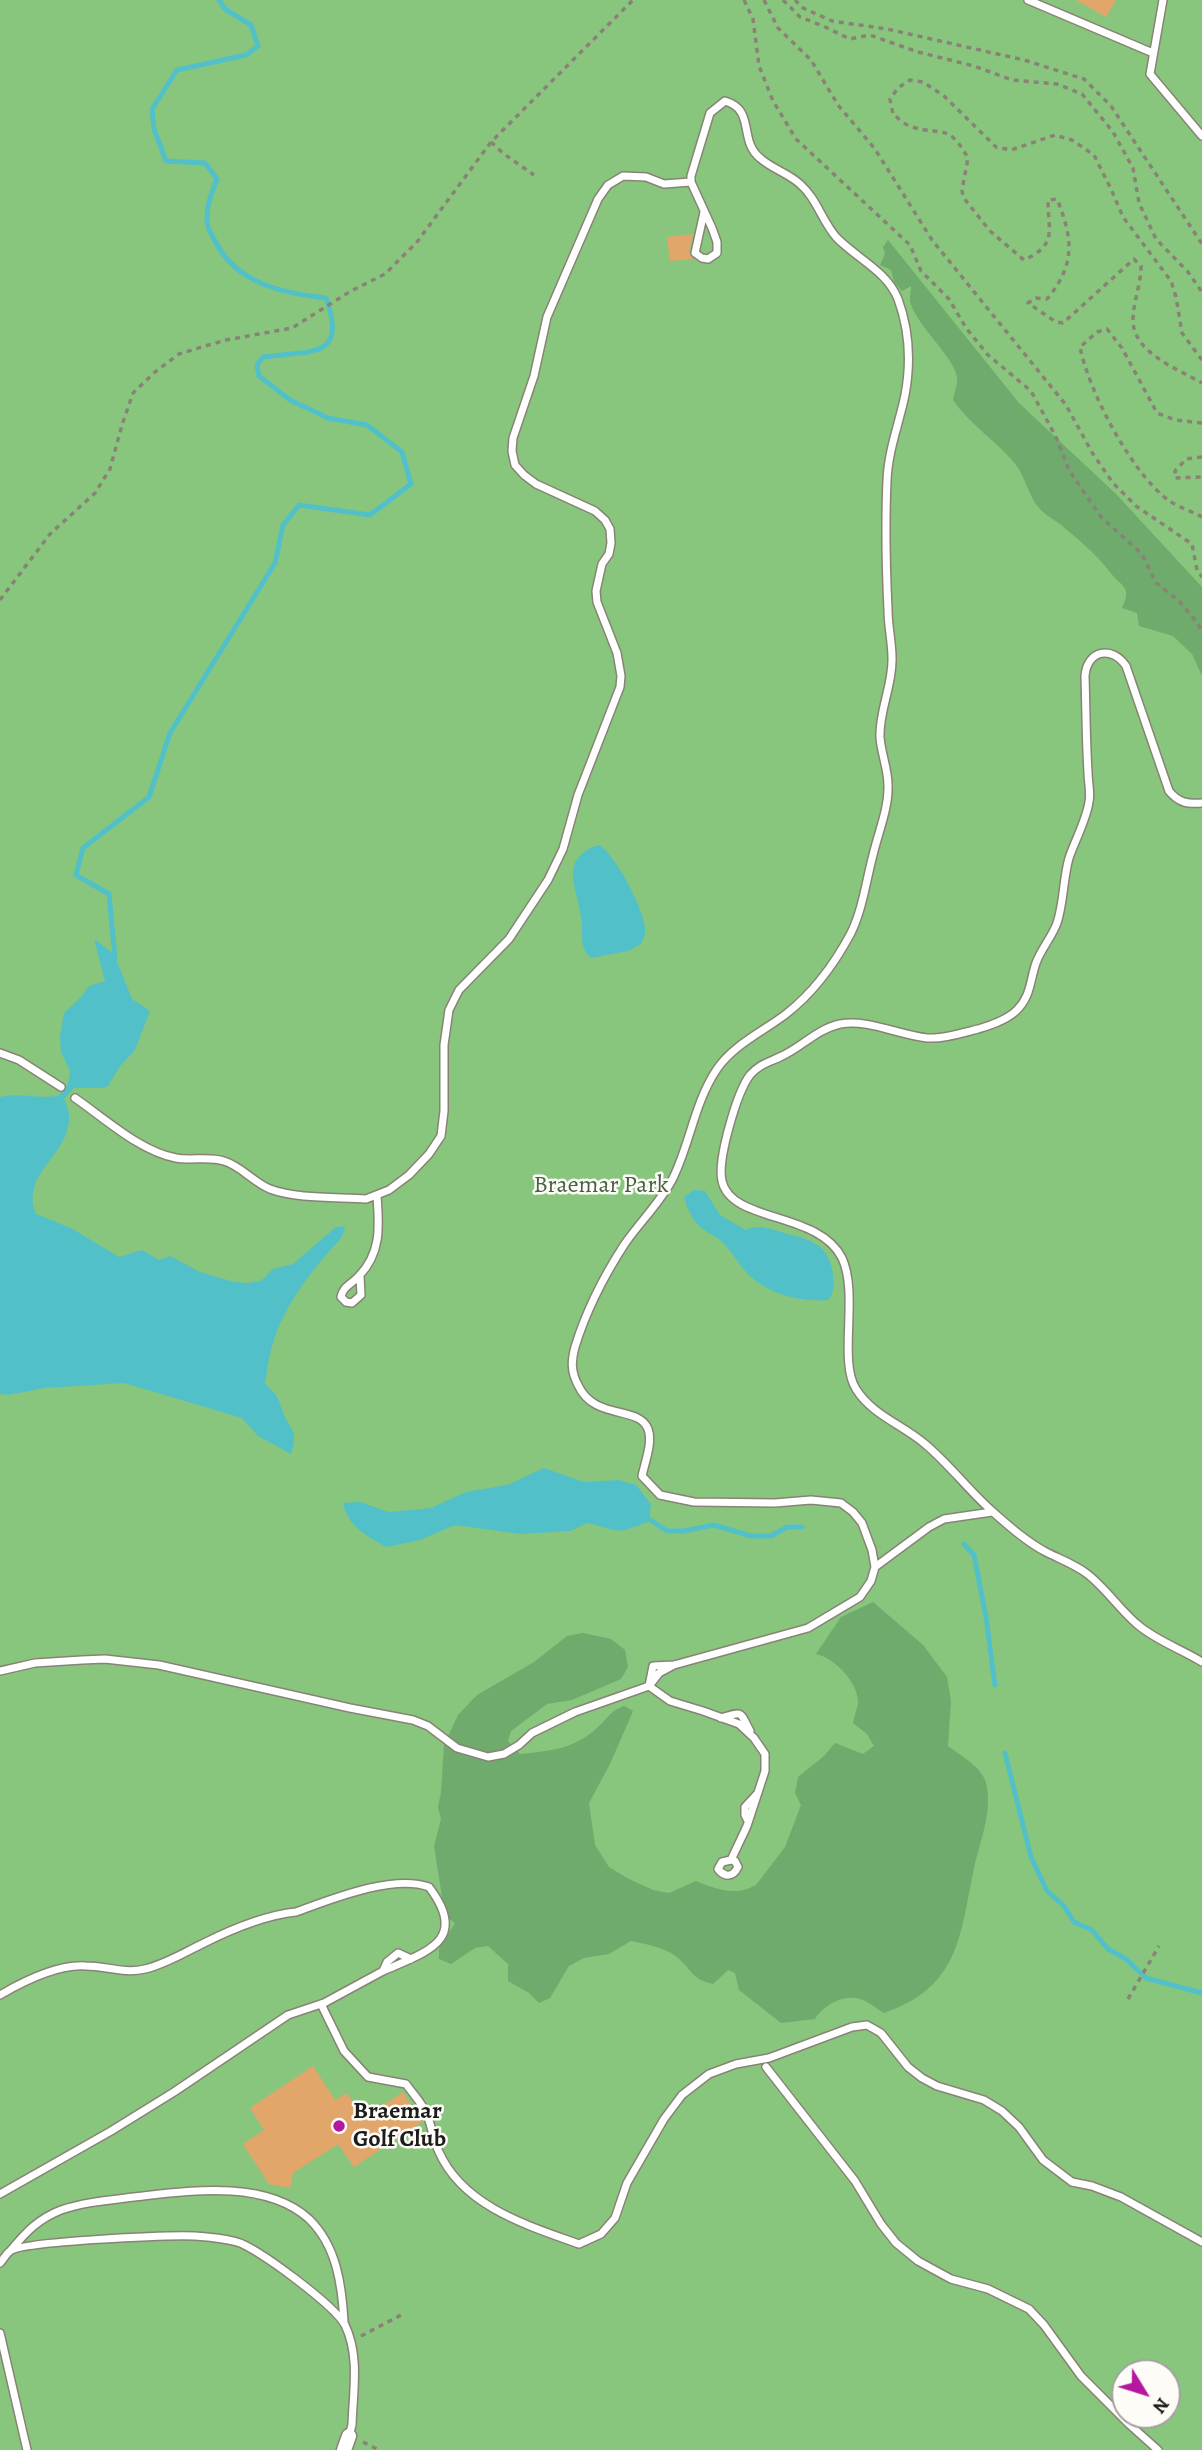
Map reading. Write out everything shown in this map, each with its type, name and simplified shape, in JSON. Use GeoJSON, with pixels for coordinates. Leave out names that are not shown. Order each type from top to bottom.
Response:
{"type":"FeatureCollection","features":[{"type":"Feature","properties":{"kind":"lane"},"geometry":{"type":"LineString","coordinates":[[1028,0],[1153,53]]}},
{"type":"Feature","properties":{"kind":"lane"},"geometry":{"type":"LineString","coordinates":[[1163,0],[1150,74],[1202,136]]}},
{"type":"Feature","properties":{"kind":"lane"},"geometry":{"type":"LineString","coordinates":[[649,1686],[653,1666],[674,1664],[808,1628],[860,1597],[871,1581],[875,1567],[862,1523],[841,1503],[811,1500],[775,1503],[694,1502],[660,1495],[642,1476],[650,1434],[646,1423],[639,1417],[592,1404],[583,1397],[571,1372],[575,1346],[601,1284],[623,1247],[671,1182],[716,1069],[727,1057],[803,999],[836,958],[852,930],[863,902],[888,787],[880,736],[892,675],[888,613],[887,481],[893,437],[905,393],[908,363],[906,334],[899,303],[885,279],[835,236],[811,196],[797,181],[771,167],[750,148],[740,108],[725,101],[710,113],[691,182],[704,212],[717,242],[716,253],[708,259],[695,253],[704,212]]}},
{"type":"Feature","properties":{"kind":"lane"},"geometry":{"type":"LineString","coordinates":[[75,1098],[156,1152],[174,1158],[212,1158],[225,1161],[273,1191],[366,1199],[388,1191],[409,1175],[429,1154],[441,1136],[444,1111],[444,1045],[449,1010],[459,990],[509,939],[548,880],[563,849],[578,795],[620,687],[617,653],[597,602],[596,591],[600,570],[609,554],[610,529],[595,511],[536,484],[524,475],[515,465],[513,438],[534,376],[547,317],[588,222],[608,185],[623,176],[646,177],[664,184],[691,182]]}},
{"type":"Feature","properties":{"kind":"lane"},"geometry":{"type":"LineString","coordinates":[[1202,803],[1186,804],[1175,799],[1169,791],[1126,666],[1111,653],[1098,653],[1091,659],[1085,676],[1089,802],[1068,862],[1056,926],[1038,958],[1025,1001],[1015,1012],[995,1024],[940,1038],[924,1038],[842,1023],[820,1031],[781,1057],[760,1065],[748,1077],[726,1135],[721,1171],[726,1192],[748,1208],[812,1229],[829,1240],[842,1258],[849,1301],[849,1367],[856,1390],[885,1417],[922,1441],[992,1512],[1028,1541],[1082,1569],[1136,1624],[1202,1662]]}},
{"type":"Feature","properties":{"kind":"lane"},"geometry":{"type":"LineString","coordinates":[[0,1053],[19,1060],[61,1087]]}},
{"type":"Feature","properties":{"kind":"lane"},"geometry":{"type":"LineString","coordinates":[[360,1276],[378,1241],[380,1222],[377,1196]]}},
{"type":"Feature","properties":{"kind":"lane"},"geometry":{"type":"LineString","coordinates":[[875,1567],[944,1519],[992,1512]]}},
{"type":"Feature","properties":{"kind":"lane"},"geometry":{"type":"LineString","coordinates":[[0,1671],[35,1663],[82,1660],[159,1665],[350,1709],[413,1720],[428,1726],[457,1748],[488,1757],[504,1754],[531,1733],[557,1720],[649,1686]]}},
{"type":"Feature","properties":{"kind":"lane"},"geometry":{"type":"LineString","coordinates":[[649,1686],[670,1701],[739,1724],[754,1738],[765,1754],[765,1771],[732,1860]]}},
{"type":"Feature","properties":{"kind":"lane"},"geometry":{"type":"LineString","coordinates":[[0,1995],[40,1976],[76,1966],[89,1965],[105,1970],[145,1969],[269,1918],[372,1889],[416,1882],[429,1887],[445,1916],[446,1927],[438,1942],[428,1951],[411,1959],[398,1953],[387,1962],[383,1971],[321,2004],[288,2015],[122,2124],[0,2194]]}},
{"type":"Feature","properties":{"kind":"lane"},"geometry":{"type":"LineString","coordinates":[[321,2004],[344,2051],[368,2077],[406,2084],[426,2113],[439,2153],[455,2180],[503,2214],[579,2244],[601,2234],[615,2218],[626,2183],[664,2119],[682,2095],[709,2074],[736,2064],[769,2058],[852,2027],[867,2025],[881,2033],[908,2067],[922,2078],[937,2086],[984,2100],[1002,2110],[1019,2127],[1042,2160],[1063,2177],[1121,2197],[1202,2242]]}},
{"type":"Feature","properties":{"kind":"lane"},"geometry":{"type":"LineString","coordinates":[[766,2067],[855,2181],[896,2243],[918,2261],[951,2279],[988,2289],[1029,2309],[1081,2376],[1158,2450]]}},
{"type":"Feature","properties":{"kind":"lane"},"geometry":{"type":"LineString","coordinates":[[0,2263],[32,2225],[60,2211],[93,2202],[200,2189],[253,2194],[288,2204],[309,2220],[329,2246],[342,2283],[344,2323],[355,2352],[352,2425],[346,2443]]}},
{"type":"Feature","properties":{"kind":"lane"},"geometry":{"type":"LineString","coordinates":[[11,2250],[36,2245],[177,2236],[238,2242],[272,2260],[344,2323]]}},
{"type":"Feature","properties":{"kind":"lane"},"geometry":{"type":"LineString","coordinates":[[0,2333],[27,2450]]}},
{"type":"Feature","properties":{"kind":"path"},"geometry":{"type":"LineString","coordinates":[[0,600],[50,534],[100,485],[110,469],[133,393],[155,372],[179,355],[226,340],[255,337],[292,328],[351,291],[385,274],[417,242],[491,142],[633,0]]}},
{"type":"Feature","properties":{"kind":"path"},"geometry":{"type":"LineString","coordinates":[[744,0],[752,19],[759,66],[773,101],[796,139],[909,245],[921,271],[949,299],[966,328],[988,355],[1031,391],[1056,437],[1069,470],[1101,517],[1142,554],[1156,583],[1178,600],[1202,631]]}},
{"type":"Feature","properties":{"kind":"path"},"geometry":{"type":"LineString","coordinates":[[764,0],[778,28],[811,60],[838,105],[875,149],[932,240],[1066,405],[1093,454],[1113,483],[1136,506],[1192,544],[1197,570],[1202,577]]}},
{"type":"Feature","properties":{"kind":"path"},"geometry":{"type":"LineString","coordinates":[[783,0],[800,18],[850,39],[870,35],[1012,80],[1057,84],[1082,94],[1113,132],[1133,168],[1139,203],[1156,239],[1188,272],[1202,292]]}},
{"type":"Feature","properties":{"kind":"path"},"geometry":{"type":"LineString","coordinates":[[795,0],[803,8],[832,20],[887,29],[1024,60],[1084,79],[1111,106],[1202,244]]}},
{"type":"Feature","properties":{"kind":"path"},"geometry":{"type":"LineString","coordinates":[[1202,360],[1182,333],[1171,281],[1123,217],[1094,155],[1072,140],[1055,135],[1011,150],[996,147],[944,96],[923,82],[910,80],[898,88],[890,99],[893,114],[909,126],[947,132],[958,141],[968,158],[963,197],[990,231],[1024,260],[1047,246],[1051,233],[1048,200],[1057,199],[1070,241],[1070,258],[1059,286],[1048,299],[1036,298],[1028,303],[1056,322],[1063,323],[1134,259],[1141,266],[1133,319],[1135,335],[1148,351],[1202,383]]}},
{"type":"Feature","properties":{"kind":"path"},"geometry":{"type":"LineString","coordinates":[[491,142],[503,154],[534,175]]}},
{"type":"Feature","properties":{"kind":"path"},"geometry":{"type":"LineString","coordinates":[[1202,423],[1175,420],[1157,413],[1122,348],[1107,330],[1097,332],[1080,347],[1092,389],[1138,469],[1169,500],[1202,517]]}},
{"type":"Feature","properties":{"kind":"path"},"geometry":{"type":"LineString","coordinates":[[1202,457],[1186,459],[1175,471],[1175,478],[1202,477]]}},
{"type":"Feature","properties":{"kind":"path"},"geometry":{"type":"LineString","coordinates":[[1128,1999],[1159,1946]]}},
{"type":"Feature","properties":{"kind":"path"},"geometry":{"type":"LineString","coordinates":[[349,2338],[366,2336],[405,2313]]}},
{"type":"Feature","properties":{"kind":"green space","name":"Braemar Park"},"geometry":{"type":"Polygon","coordinates":[[[0,0],[1202,0],[1202,2450],[0,2450],[0,0]]]}},
{"type":"Feature","properties":{"kind":"green space"},"geometry":{"type":"Polygon","coordinates":[[[888,240],[1019,403],[1116,494],[1202,587],[1202,676],[1192,654],[1173,636],[1139,626],[1137,613],[1122,608],[1126,595],[1124,587],[1099,559],[1039,508],[1016,465],[953,400],[957,380],[955,371],[916,315],[910,301],[911,286],[902,291],[894,282],[891,270],[880,265],[885,254],[883,247],[888,240]]]}},
{"type":"Feature","properties":{"kind":"green space"},"geometry":{"type":"Polygon","coordinates":[[[873,1602],[923,1645],[947,1677],[951,1701],[948,1746],[980,1772],[988,1794],[985,1826],[959,1936],[952,1956],[928,1989],[909,2002],[884,2013],[863,2000],[847,1998],[829,2005],[815,2019],[781,2023],[739,1990],[735,1973],[728,1970],[713,1984],[706,1982],[696,1977],[678,1958],[668,1952],[631,1941],[609,1954],[584,1958],[569,1966],[550,1998],[539,2003],[529,1993],[508,1981],[508,1964],[488,1946],[475,1948],[451,1964],[439,1959],[439,1949],[455,1923],[445,1916],[434,1846],[441,1819],[438,1807],[444,1745],[458,1715],[477,1695],[534,1662],[567,1636],[583,1633],[611,1639],[625,1650],[628,1667],[621,1679],[572,1700],[547,1704],[511,1731],[508,1741],[520,1754],[562,1748],[589,1734],[620,1708],[624,1706],[633,1711],[610,1764],[589,1803],[595,1845],[609,1867],[653,1890],[669,1893],[696,1881],[718,1889],[741,1891],[756,1885],[785,1847],[801,1805],[795,1793],[798,1777],[824,1756],[835,1743],[863,1754],[874,1746],[867,1734],[853,1723],[858,1701],[849,1678],[837,1665],[816,1654],[841,1617],[873,1602]]]}},
{"type":"Feature","properties":{"kind":"water"},"geometry":{"type":"Polygon","coordinates":[[[599,845],[613,859],[628,883],[640,908],[645,932],[641,944],[628,951],[591,958],[584,949],[573,874],[578,858],[599,845]]]}},
{"type":"Feature","properties":{"kind":"water"},"geometry":{"type":"Polygon","coordinates":[[[94,939],[114,954],[132,999],[150,1011],[135,1050],[120,1066],[108,1086],[74,1088],[64,1099],[69,1113],[68,1129],[35,1186],[33,1199],[36,1214],[71,1228],[119,1257],[142,1250],[159,1260],[170,1256],[200,1272],[234,1282],[248,1283],[261,1281],[273,1269],[293,1264],[336,1227],[345,1226],[342,1237],[291,1302],[277,1332],[270,1356],[265,1384],[277,1397],[293,1431],[291,1454],[258,1436],[242,1418],[124,1383],[0,1394],[0,1097],[58,1096],[68,1084],[70,1071],[61,1052],[60,1036],[64,1013],[89,986],[105,981],[94,939]]]}},
{"type":"Feature","properties":{"kind":"water"},"geometry":{"type":"Polygon","coordinates":[[[694,1190],[705,1191],[720,1215],[746,1230],[767,1228],[805,1239],[818,1246],[831,1264],[833,1288],[829,1300],[805,1300],[780,1294],[758,1283],[724,1244],[705,1231],[694,1219],[684,1197],[694,1190]]]}},
{"type":"Feature","properties":{"kind":"water"},"geometry":{"type":"Polygon","coordinates":[[[544,1468],[584,1482],[618,1480],[636,1485],[651,1504],[649,1519],[624,1530],[587,1523],[570,1531],[520,1534],[455,1525],[420,1540],[386,1547],[354,1524],[343,1503],[360,1502],[389,1512],[431,1508],[466,1492],[507,1485],[544,1468]]]}},
{"type":"Feature","properties":{"kind":"building"},"geometry":{"type":"Polygon","coordinates":[[[1076,0],[1116,0],[1106,17],[1076,0]]]}},
{"type":"Feature","properties":{"kind":"building"},"geometry":{"type":"Polygon","coordinates":[[[693,234],[689,252],[693,259],[670,261],[667,237],[693,234]]]}},
{"type":"Feature","properties":{"kind":"building","name":"Braemar Golf Club"},"geometry":{"type":"Polygon","coordinates":[[[313,2066],[335,2100],[347,2093],[364,2118],[403,2092],[422,2122],[354,2167],[338,2144],[293,2173],[290,2188],[269,2184],[243,2144],[264,2130],[250,2108],[313,2066]]]}},
{"type":"Feature","properties":{"kind":"waterway"},"geometry":{"type":"LineString","coordinates":[[115,958],[109,894],[76,875],[83,848],[149,797],[170,733],[275,563],[283,525],[299,505],[370,515],[411,484],[402,452],[367,425],[328,418],[290,400],[259,376],[257,365],[263,357],[309,352],[328,343],[332,333],[332,318],[326,298],[293,293],[262,284],[235,267],[224,256],[207,224],[208,205],[217,179],[205,163],[166,161],[154,129],[152,109],[177,70],[246,55],[258,46],[251,25],[225,9],[219,0]]}},
{"type":"Feature","properties":{"kind":"waterway"},"geometry":{"type":"LineString","coordinates":[[630,1523],[633,1525],[649,1519],[667,1531],[684,1531],[714,1525],[751,1536],[771,1536],[787,1527],[802,1527]]}},
{"type":"Feature","properties":{"kind":"waterway"},"geometry":{"type":"LineString","coordinates":[[964,1544],[974,1555],[995,1685]]}},
{"type":"Feature","properties":{"kind":"waterway"},"geometry":{"type":"LineString","coordinates":[[1005,1753],[1031,1857],[1047,1891],[1064,1906],[1074,1922],[1092,1930],[1108,1949],[1126,1959],[1146,1978],[1202,1993]]}},
{"type":"Feature","properties":{"kind":"place","name":"Braemar Golf Club"},"geometry":{"type":"Point","coordinates":[339,2126]}}]}
